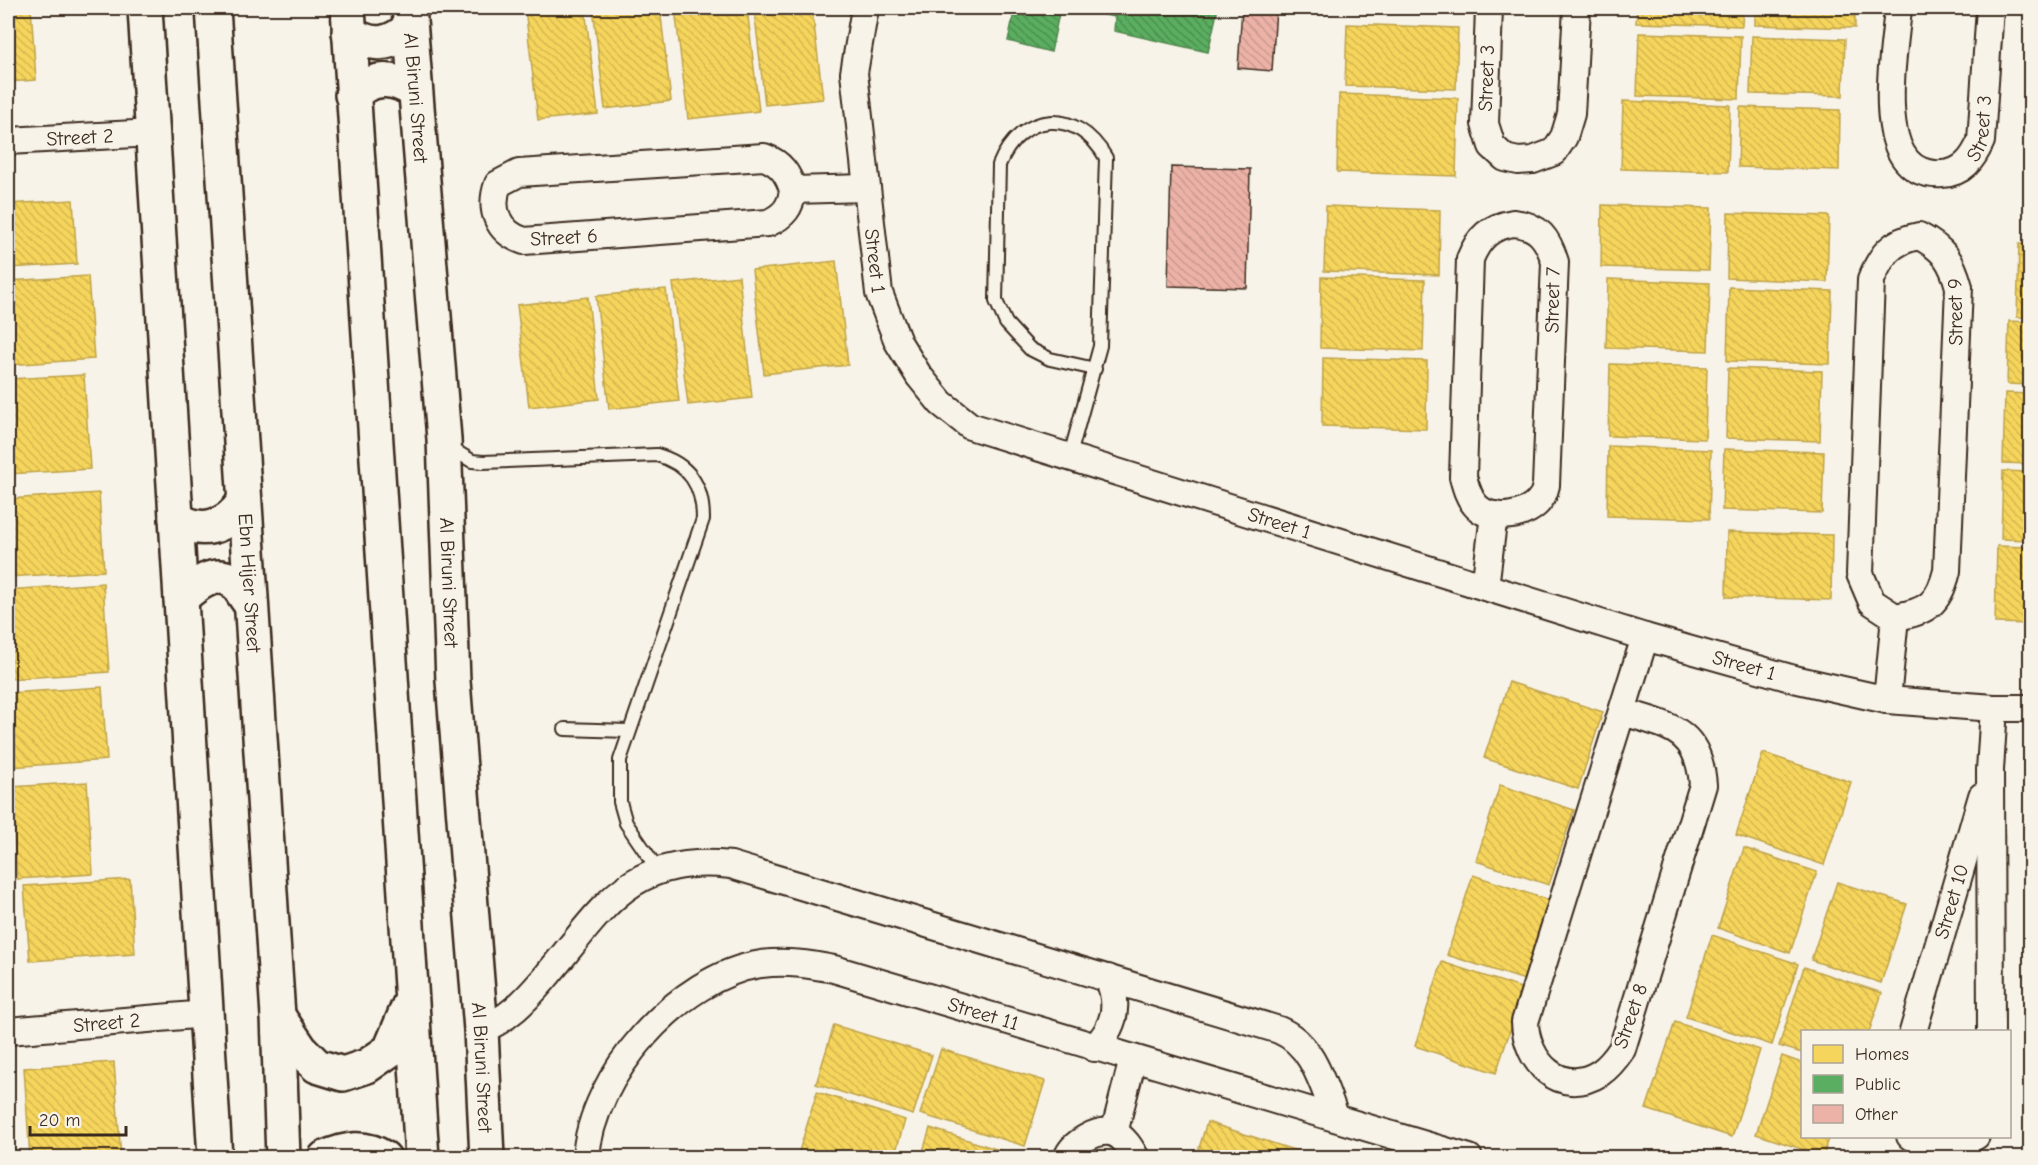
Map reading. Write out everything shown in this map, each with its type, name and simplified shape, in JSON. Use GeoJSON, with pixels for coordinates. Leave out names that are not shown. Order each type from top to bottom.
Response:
{"type":"FeatureCollection","features":[{"type":"Feature","properties":{"kind":"main road"},"geometry":{"type":"LineString","coordinates":[[145,8],[215,1158]]}},
{"type":"Feature","properties":{"kind":"main road","name":"Ebn Hijer Street"},"geometry":{"type":"LineString","coordinates":[[213,8],[249,602],[278,1016],[283,1158]]}},
{"type":"Feature","properties":{"kind":"main road"},"geometry":{"type":"LineString","coordinates":[[348,20],[360,40],[374,44],[387,43],[400,38],[410,17]]}},
{"type":"Feature","properties":{"kind":"main road","name":"Al Biruni Street"},"geometry":{"type":"LineString","coordinates":[[410,17],[414,91],[444,439],[453,681],[481,1030],[487,1158]]}},
{"type":"Feature","properties":{"kind":"main road"},"geometry":{"type":"LineString","coordinates":[[348,20],[422,1158]]}},
{"type":"Feature","properties":{"kind":"main road"},"geometry":{"type":"LineString","coordinates":[[352,95],[362,86],[375,81],[389,80],[403,83],[414,91]]}},
{"type":"Feature","properties":{"kind":"main road"},"geometry":{"type":"LineString","coordinates":[[176,518],[188,526],[210,529],[233,518],[243,503]]}},
{"type":"Feature","properties":{"kind":"main road"},"geometry":{"type":"LineString","coordinates":[[181,598],[198,584],[213,577],[231,580],[249,602]]}},
{"type":"Feature","properties":{"kind":"main road"},"geometry":{"type":"LineString","coordinates":[[278,1016],[301,1050],[317,1066],[343,1074],[367,1066],[390,1050],[411,1000]]}},
{"type":"Feature","properties":{"kind":"main road"},"geometry":{"type":"LineString","coordinates":[[325,1158],[346,1149],[373,1150],[384,1158]]}},
{"type":"Feature","properties":{"kind":"street","name":"Street 1"},"geometry":{"type":"LineString","coordinates":[[865,8],[854,73],[879,293],[898,342],[919,376],[941,403],[970,426],[1068,459],[1645,637],[1794,679],[1887,700],[1994,708],[2031,708]]}},
{"type":"Feature","properties":{"kind":"street","name":"Street 3"},"geometry":{"type":"LineString","coordinates":[[1489,8],[1485,124],[1492,146],[1505,158],[1518,161],[1533,160],[1554,152],[1564,137],[1571,114],[1577,8]]}},
{"type":"Feature","properties":{"kind":"street","name":"Street 3"},"geometry":{"type":"LineString","coordinates":[[1898,8],[1891,119],[1894,140],[1901,155],[1911,166],[1934,175],[1949,174],[1962,168],[1975,155],[1982,141],[1990,8]]}},
{"type":"Feature","properties":{"kind":"street","name":"Street 2"},"geometry":{"type":"LineString","coordinates":[[8,141],[153,133]]}},
{"type":"Feature","properties":{"kind":"street","name":"Street 6"},"geometry":{"type":"LineString","coordinates":[[764,157],[776,161],[785,171],[794,190],[787,210],[779,219],[768,223],[524,241],[511,237],[503,230],[493,206],[498,184],[519,173],[764,157]]}},
{"type":"Feature","properties":{"kind":"street"},"geometry":{"type":"LineString","coordinates":[[794,190],[866,188]]}},
{"type":"Feature","properties":{"kind":"street","name":"Street 7"},"geometry":{"type":"LineString","coordinates":[[1526,224],[1537,229],[1549,242],[1554,262],[1546,485],[1542,498],[1534,506],[1514,515],[1494,515],[1479,508],[1467,492],[1463,477],[1470,259],[1476,243],[1489,230],[1500,225],[1526,224]]}},
{"type":"Feature","properties":{"kind":"street","name":"Street 9"},"geometry":{"type":"LineString","coordinates":[[1919,236],[1945,252],[1953,266],[1959,288],[1947,571],[1943,587],[1935,602],[1924,610],[1895,617],[1872,602],[1860,574],[1871,280],[1880,258],[1893,245],[1905,238],[1919,236]]}},
{"type":"Feature","properties":{"kind":"street"},"geometry":{"type":"LineString","coordinates":[[1485,587],[1494,515]]}},
{"type":"Feature","properties":{"kind":"street"},"geometry":{"type":"LineString","coordinates":[[1887,700],[1895,617]]}},
{"type":"Feature","properties":{"kind":"street","name":"Street 8"},"geometry":{"type":"LineString","coordinates":[[1623,712],[1676,728],[1687,737],[1699,759],[1703,785],[1622,1049],[1601,1073],[1576,1082],[1559,1080],[1538,1064],[1531,1053],[1525,1039],[1525,1022],[1645,637]]}},
{"type":"Feature","properties":{"kind":"street","name":"Street 10"},"geometry":{"type":"LineString","coordinates":[[1991,1030],[1990,770],[1994,708]]}},
{"type":"Feature","properties":{"kind":"street","name":"Street 10"},"geometry":{"type":"LineString","coordinates":[[1914,1030],[1990,770]]}},
{"type":"Feature","properties":{"kind":"street"},"geometry":{"type":"LineString","coordinates":[[481,1030],[517,1009],[620,890],[658,870],[682,864],[730,865],[1290,1035],[1308,1052],[1336,1118]]}},
{"type":"Feature","properties":{"kind":"street","name":"Street 11"},"geometry":{"type":"LineString","coordinates":[[586,1158],[600,1105],[620,1066],[646,1031],[679,1002],[717,980],[758,964],[797,961],[834,969],[1469,1158]]}},
{"type":"Feature","properties":{"kind":"street"},"geometry":{"type":"LineString","coordinates":[[1094,1047],[1103,1038],[1114,1016],[1115,1002],[1108,978]]}},
{"type":"Feature","properties":{"kind":"street","name":"Street 2"},"geometry":{"type":"LineString","coordinates":[[8,1031],[206,1014]]}},
{"type":"Feature","properties":{"kind":"street"},"geometry":{"type":"LineString","coordinates":[[1114,1133],[1133,1059]]}},
{"type":"Feature","properties":{"kind":"street"},"geometry":{"type":"LineString","coordinates":[[1067,1158],[1069,1151],[1090,1137],[1104,1132],[1114,1133],[1125,1142],[1136,1158]]}},
{"type":"Feature","properties":{"kind":"street"},"geometry":{"type":"LineString","coordinates":[[1912,1138],[1926,1145],[1944,1148],[1962,1145],[1974,1138]]}},
{"type":"Feature","properties":{"kind":"lane"},"geometry":{"type":"LineString","coordinates":[[1068,459],[1095,369],[1100,346],[1106,158],[1097,141],[1073,124],[1053,121],[1030,127],[1007,146],[999,165],[996,301],[1006,323],[1017,338],[1030,349],[1050,359],[1095,369]]}},
{"type":"Feature","properties":{"kind":"lane"},"geometry":{"type":"LineString","coordinates":[[444,439],[451,449],[471,461],[657,455],[671,459],[693,477],[700,490],[703,519],[628,731],[620,760],[620,802],[626,822],[658,870]]}},
{"type":"Feature","properties":{"kind":"lane"},"geometry":{"type":"LineString","coordinates":[[565,729],[628,731]]}},
{"type":"Feature","properties":{"kind":"building: Homes"},"geometry":{"type":"Polygon","coordinates":[[[8,8],[31,8],[36,80],[8,82],[8,8]]]}},
{"type":"Feature","properties":{"kind":"building: Homes"},"geometry":{"type":"Polygon","coordinates":[[[525,8],[585,8],[598,114],[538,120],[525,8]]]}},
{"type":"Feature","properties":{"kind":"building: Homes"},"geometry":{"type":"Polygon","coordinates":[[[593,8],[660,8],[671,101],[605,109],[593,8]]]}},
{"type":"Feature","properties":{"kind":"building: Homes"},"geometry":{"type":"Polygon","coordinates":[[[675,8],[747,8],[759,111],[688,119],[675,8]]]}},
{"type":"Feature","properties":{"kind":"building: Homes"},"geometry":{"type":"Polygon","coordinates":[[[754,8],[812,8],[823,99],[765,105],[754,8]]]}},
{"type":"Feature","properties":{"kind":"building: Homes"},"geometry":{"type":"Polygon","coordinates":[[[1384,8],[1449,8],[1449,10],[1384,8]]]}},
{"type":"Feature","properties":{"kind":"building: Homes"},"geometry":{"type":"Polygon","coordinates":[[[1637,8],[1743,8],[1742,26],[1636,23],[1637,8]]]}},
{"type":"Feature","properties":{"kind":"building: Homes"},"geometry":{"type":"Polygon","coordinates":[[[1755,8],[1855,8],[1855,28],[1755,25],[1755,8]]]}},
{"type":"Feature","properties":{"kind":"building: Homes"},"geometry":{"type":"Polygon","coordinates":[[[1347,24],[1458,28],[1456,89],[1345,86],[1347,24]]]}},
{"type":"Feature","properties":{"kind":"building: Homes"},"geometry":{"type":"Polygon","coordinates":[[[1639,33],[1741,36],[1739,99],[1637,96],[1639,33]]]}},
{"type":"Feature","properties":{"kind":"building: Homes"},"geometry":{"type":"Polygon","coordinates":[[[1752,36],[1845,39],[1843,96],[1750,94],[1752,36]]]}},
{"type":"Feature","properties":{"kind":"building: Homes"},"geometry":{"type":"Polygon","coordinates":[[[1339,94],[1458,98],[1456,176],[1337,172],[1339,94]]]}},
{"type":"Feature","properties":{"kind":"building: Homes"},"geometry":{"type":"Polygon","coordinates":[[[1623,101],[1730,105],[1728,172],[1621,169],[1623,101]]]}},
{"type":"Feature","properties":{"kind":"building: Homes"},"geometry":{"type":"Polygon","coordinates":[[[1740,107],[1840,110],[1839,170],[1738,167],[1740,107]]]}},
{"type":"Feature","properties":{"kind":"building: Homes"},"geometry":{"type":"Polygon","coordinates":[[[2030,130],[2030,199],[2028,199],[2030,130]]]}},
{"type":"Feature","properties":{"kind":"building: Homes"},"geometry":{"type":"Polygon","coordinates":[[[73,200],[77,264],[8,268],[8,204],[73,200]]]}},
{"type":"Feature","properties":{"kind":"building: Homes"},"geometry":{"type":"Polygon","coordinates":[[[1602,205],[1711,208],[1709,270],[1601,267],[1602,205]]]}},
{"type":"Feature","properties":{"kind":"building: Homes"},"geometry":{"type":"Polygon","coordinates":[[[1326,206],[1440,210],[1439,275],[1324,271],[1326,206]]]}},
{"type":"Feature","properties":{"kind":"building: Homes"},"geometry":{"type":"Polygon","coordinates":[[[1728,213],[1829,216],[1827,282],[1727,278],[1728,213]]]}},
{"type":"Feature","properties":{"kind":"building: Homes"},"geometry":{"type":"Polygon","coordinates":[[[2019,244],[2030,245],[2030,317],[2017,317],[2019,244]]]}},
{"type":"Feature","properties":{"kind":"building: Homes"},"geometry":{"type":"Polygon","coordinates":[[[836,261],[848,365],[764,374],[752,270],[836,261]]]}},
{"type":"Feature","properties":{"kind":"building: Homes"},"geometry":{"type":"Polygon","coordinates":[[[88,276],[94,359],[8,365],[8,281],[88,276]]]}},
{"type":"Feature","properties":{"kind":"building: Homes"},"geometry":{"type":"Polygon","coordinates":[[[739,276],[752,398],[688,405],[673,283],[739,276]]]}},
{"type":"Feature","properties":{"kind":"building: Homes"},"geometry":{"type":"Polygon","coordinates":[[[1321,277],[1425,280],[1423,351],[1320,348],[1321,277]]]}},
{"type":"Feature","properties":{"kind":"building: Homes"},"geometry":{"type":"Polygon","coordinates":[[[1608,279],[1710,283],[1708,351],[1606,348],[1608,279]]]}},
{"type":"Feature","properties":{"kind":"building: Homes"},"geometry":{"type":"Polygon","coordinates":[[[1729,287],[1832,291],[1830,364],[1727,361],[1729,287]]]}},
{"type":"Feature","properties":{"kind":"building: Homes"},"geometry":{"type":"Polygon","coordinates":[[[666,289],[679,401],[609,409],[596,296],[666,289]]]}},
{"type":"Feature","properties":{"kind":"building: Homes"},"geometry":{"type":"Polygon","coordinates":[[[588,297],[599,399],[529,407],[517,305],[588,297]]]}},
{"type":"Feature","properties":{"kind":"building: Homes"},"geometry":{"type":"Polygon","coordinates":[[[2009,321],[2030,322],[2030,385],[2007,384],[2009,321]]]}},
{"type":"Feature","properties":{"kind":"building: Homes"},"geometry":{"type":"Polygon","coordinates":[[[1323,358],[1427,361],[1426,429],[1322,426],[1323,358]]]}},
{"type":"Feature","properties":{"kind":"building: Homes"},"geometry":{"type":"Polygon","coordinates":[[[1610,364],[1707,367],[1705,439],[1608,436],[1610,364]]]}},
{"type":"Feature","properties":{"kind":"building: Homes"},"geometry":{"type":"Polygon","coordinates":[[[1728,368],[1822,371],[1820,441],[1726,438],[1728,368]]]}},
{"type":"Feature","properties":{"kind":"building: Homes"},"geometry":{"type":"Polygon","coordinates":[[[84,375],[90,469],[8,474],[8,379],[84,375]]]}},
{"type":"Feature","properties":{"kind":"building: Homes"},"geometry":{"type":"Polygon","coordinates":[[[2005,393],[2030,394],[2030,464],[2003,463],[2005,393]]]}},
{"type":"Feature","properties":{"kind":"building: Homes"},"geometry":{"type":"Polygon","coordinates":[[[1608,446],[1711,450],[1709,519],[1607,516],[1608,446]]]}},
{"type":"Feature","properties":{"kind":"building: Homes"},"geometry":{"type":"Polygon","coordinates":[[[1724,449],[1824,452],[1822,513],[1722,510],[1724,449]]]}},
{"type":"Feature","properties":{"kind":"building: Homes"},"geometry":{"type":"Polygon","coordinates":[[[2003,471],[2030,472],[2030,540],[2001,539],[2003,471]]]}},
{"type":"Feature","properties":{"kind":"building: Homes"},"geometry":{"type":"Polygon","coordinates":[[[99,493],[104,571],[8,577],[8,499],[99,493]]]}},
{"type":"Feature","properties":{"kind":"building: Homes"},"geometry":{"type":"Polygon","coordinates":[[[1727,532],[1832,535],[1831,600],[1726,597],[1727,532]]]}},
{"type":"Feature","properties":{"kind":"building: Homes"},"geometry":{"type":"Polygon","coordinates":[[[1997,546],[2030,547],[2030,624],[1995,623],[1997,546]]]}},
{"type":"Feature","properties":{"kind":"building: Homes"},"geometry":{"type":"Polygon","coordinates":[[[103,583],[109,672],[8,679],[8,590],[103,583]]]}},
{"type":"Feature","properties":{"kind":"building: Homes"},"geometry":{"type":"Polygon","coordinates":[[[1509,682],[1603,712],[1578,789],[1484,758],[1509,682]]]}},
{"type":"Feature","properties":{"kind":"building: Homes"},"geometry":{"type":"Polygon","coordinates":[[[102,687],[107,760],[11,767],[8,693],[102,687]]]}},
{"type":"Feature","properties":{"kind":"building: Homes"},"geometry":{"type":"Polygon","coordinates":[[[1763,753],[1851,782],[1824,865],[1736,835],[1763,753]]]}},
{"type":"Feature","properties":{"kind":"building: Homes"},"geometry":{"type":"Polygon","coordinates":[[[87,782],[93,874],[17,879],[11,787],[87,782]]]}},
{"type":"Feature","properties":{"kind":"building: Homes"},"geometry":{"type":"Polygon","coordinates":[[[1500,785],[1574,810],[1549,885],[1476,861],[1500,785]]]}},
{"type":"Feature","properties":{"kind":"building: Homes"},"geometry":{"type":"Polygon","coordinates":[[[1744,848],[1817,872],[1790,953],[1718,928],[1744,848]]]}},
{"type":"Feature","properties":{"kind":"building: Homes"},"geometry":{"type":"Polygon","coordinates":[[[1473,875],[1551,901],[1525,980],[1447,955],[1473,875]]]}},
{"type":"Feature","properties":{"kind":"building: Homes"},"geometry":{"type":"Polygon","coordinates":[[[130,879],[135,954],[30,961],[24,886],[130,879]]]}},
{"type":"Feature","properties":{"kind":"building: Homes"},"geometry":{"type":"Polygon","coordinates":[[[1837,882],[1907,904],[1881,983],[1811,960],[1837,882]]]}},
{"type":"Feature","properties":{"kind":"building: Homes"},"geometry":{"type":"Polygon","coordinates":[[[1712,935],[1798,964],[1772,1045],[1686,1017],[1712,935]]]}},
{"type":"Feature","properties":{"kind":"building: Homes"},"geometry":{"type":"Polygon","coordinates":[[[1442,962],[1524,989],[1496,1073],[1415,1046],[1442,962]]]}},
{"type":"Feature","properties":{"kind":"building: Homes"},"geometry":{"type":"Polygon","coordinates":[[[1804,967],[1882,993],[1870,1030],[1801,1030],[1801,1053],[1779,1046],[1804,967]]]}},
{"type":"Feature","properties":{"kind":"building: Homes"},"geometry":{"type":"Polygon","coordinates":[[[1675,1022],[1760,1050],[1732,1137],[1646,1109],[1675,1022]]]}},
{"type":"Feature","properties":{"kind":"building: Homes"},"geometry":{"type":"Polygon","coordinates":[[[834,1025],[932,1055],[913,1115],[816,1084],[834,1025]]]}},
{"type":"Feature","properties":{"kind":"building: Homes"},"geometry":{"type":"Polygon","coordinates":[[[941,1049],[1045,1081],[1025,1146],[920,1114],[941,1049]]]}},
{"type":"Feature","properties":{"kind":"building: Homes"},"geometry":{"type":"Polygon","coordinates":[[[1782,1056],[1801,1063],[1801,1138],[1829,1138],[1823,1156],[1756,1134],[1782,1056]]]}},
{"type":"Feature","properties":{"kind":"building: Homes"},"geometry":{"type":"Polygon","coordinates":[[[8,1061],[15,1158],[8,1158],[8,1061]]]}},
{"type":"Feature","properties":{"kind":"building: Homes"},"geometry":{"type":"Polygon","coordinates":[[[114,1062],[121,1158],[30,1158],[24,1068],[114,1062]]]}},
{"type":"Feature","properties":{"kind":"building: Homes"},"geometry":{"type":"Polygon","coordinates":[[[817,1092],[905,1120],[894,1158],[797,1158],[817,1092]]]}},
{"type":"Feature","properties":{"kind":"building: Homes"},"geometry":{"type":"Polygon","coordinates":[[[1207,1122],[1313,1156],[1313,1158],[1196,1158],[1207,1122]]]}},
{"type":"Feature","properties":{"kind":"building: Homes"},"geometry":{"type":"Polygon","coordinates":[[[930,1128],[1015,1155],[1014,1158],[921,1158],[930,1128]]]}},
{"type":"Feature","properties":{"kind":"building: Public"},"geometry":{"type":"Polygon","coordinates":[[[1015,8],[1060,8],[1051,52],[1008,41],[1015,8]]]}},
{"type":"Feature","properties":{"kind":"building: Public"},"geometry":{"type":"Polygon","coordinates":[[[1072,8],[1218,8],[1208,52],[1114,31],[1115,17],[1072,8]]]}},
{"type":"Feature","properties":{"kind":"building: Other"},"geometry":{"type":"Polygon","coordinates":[[[1242,8],[1276,8],[1272,71],[1238,68],[1242,8]]]}},
{"type":"Feature","properties":{"kind":"building: Other"},"geometry":{"type":"Polygon","coordinates":[[[1171,167],[1250,169],[1247,288],[1168,286],[1171,167]]]}}]}
